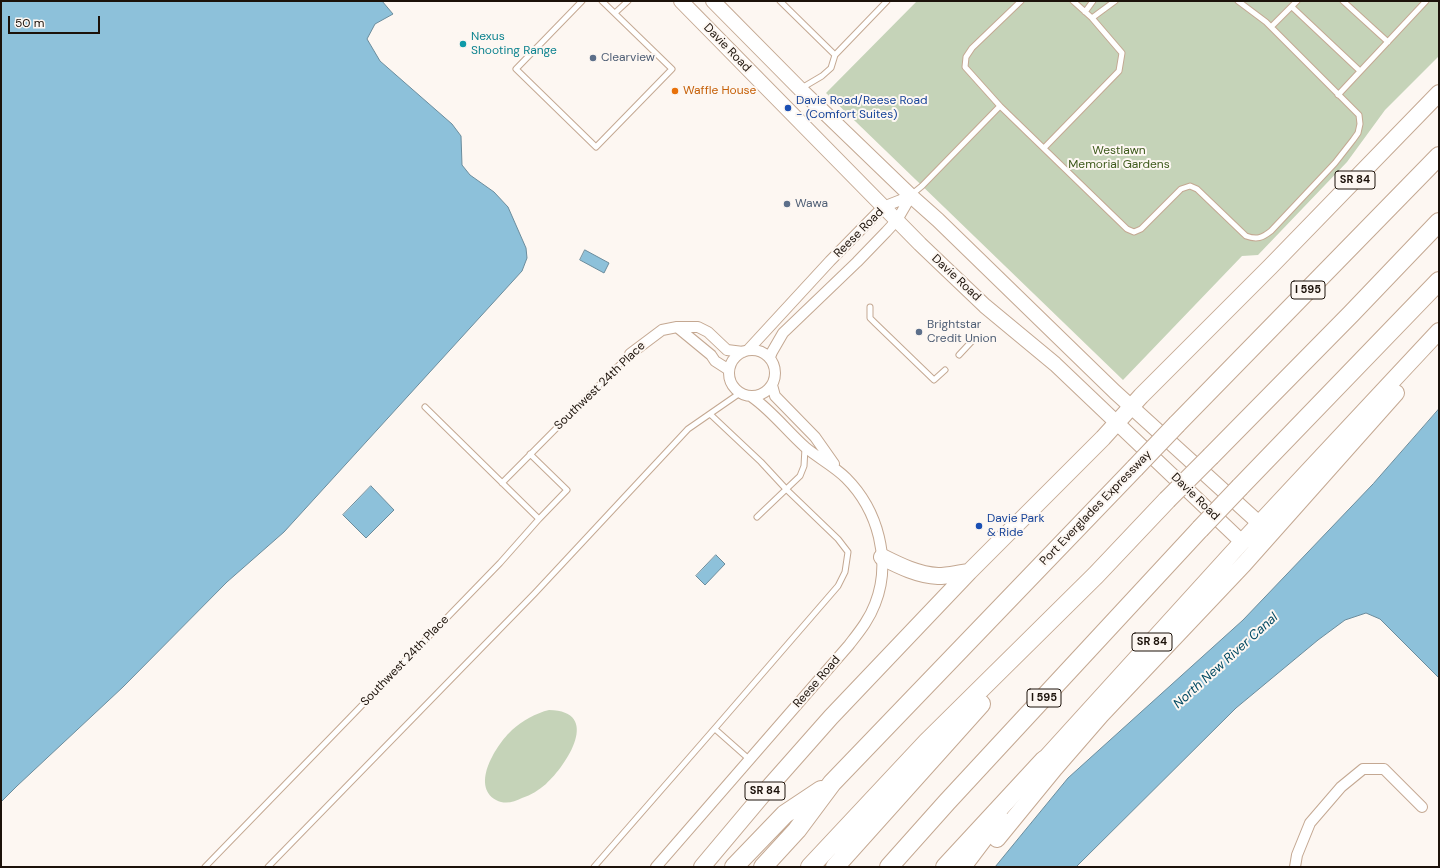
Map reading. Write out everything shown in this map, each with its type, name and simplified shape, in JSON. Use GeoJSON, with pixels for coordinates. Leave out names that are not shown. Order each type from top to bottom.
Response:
{"type":"FeatureCollection","features":[{"type":"Feature","properties":{"kind":"highway","name":"Port Everglades Expressway"},"geometry":{"type":"LineString","coordinates":[[763,867],[797,830],[832,783],[1177,424],[1439,156]]}},
{"type":"Feature","properties":{"kind":"highway"},"geometry":{"type":"LineString","coordinates":[[835,867],[1096,575],[1167,500],[1351,314],[1439,222]]}},
{"type":"Feature","properties":{"kind":"highway","name":"I 595"},"geometry":{"type":"LineString","coordinates":[[889,867],[947,802],[1240,487],[1439,281]]}},
{"type":"Feature","properties":{"kind":"highway"},"geometry":{"type":"LineString","coordinates":[[810,867],[927,742],[1096,575]]}},
{"type":"Feature","properties":{"kind":"highway"},"geometry":{"type":"LineString","coordinates":[[945,867],[1044,760]]}},
{"type":"Feature","properties":{"kind":"highway"},"geometry":{"type":"LineString","coordinates":[[734,867],[785,814],[832,783]]}},
{"type":"Feature","properties":{"kind":"main road","name":"Davie Road"},"geometry":{"type":"LineString","coordinates":[[681,1],[883,207],[985,306],[1055,364],[1242,542]]}},
{"type":"Feature","properties":{"kind":"main road","name":"Davie Road"},"geometry":{"type":"LineString","coordinates":[[713,1],[800,89],[910,196],[938,220],[1115,392],[1133,406],[1260,524]]}},
{"type":"Feature","properties":{"kind":"main road","name":"SR 84"},"geometry":{"type":"LineString","coordinates":[[702,867],[770,786],[831,717],[969,572],[1117,423],[1141,396],[1270,267],[1439,92]]}},
{"type":"Feature","properties":{"kind":"main road","name":"SR 84"},"geometry":{"type":"LineString","coordinates":[[963,867],[1044,760],[1242,542],[1439,331]]}},
{"type":"Feature","properties":{"kind":"main road"},"geometry":{"type":"LineString","coordinates":[[972,867],[987,852],[1055,768],[1102,715],[1244,564],[1416,371],[1439,341]]}},
{"type":"Feature","properties":{"kind":"main road"},"geometry":{"type":"LineString","coordinates":[[882,557],[902,567],[922,574],[939,576],[969,572]]}},
{"type":"Feature","properties":{"kind":"street","name":"Reese Road"},"geometry":{"type":"LineString","coordinates":[[745,351],[883,207],[910,196]]}},
{"type":"Feature","properties":{"kind":"street","name":"Reese Road"},"geometry":{"type":"LineString","coordinates":[[770,357],[783,333],[857,262],[897,220],[910,196]]}},
{"type":"Feature","properties":{"kind":"street","name":"Southwest 24th Place"},"geometry":{"type":"LineString","coordinates":[[630,354],[645,341],[662,330],[698,327],[708,332],[728,350],[745,351]]}},
{"type":"Feature","properties":{"kind":"street"},"geometry":{"type":"LineString","coordinates":[[677,328],[710,355],[715,361],[729,370]]}},
{"type":"Feature","properties":{"kind":"street"},"geometry":{"type":"LineString","coordinates":[[745,351],[760,351],[770,357],[776,371],[775,378],[772,385],[764,394],[752,396],[740,393],[731,383],[729,370],[734,359],[745,351]]}},
{"type":"Feature","properties":{"kind":"street","name":"Reese Road"},"geometry":{"type":"LineString","coordinates":[[656,867],[849,646],[865,624],[875,604],[882,580],[882,557],[880,543],[874,522],[865,502],[838,471],[814,437],[775,396],[772,385]]}},
{"type":"Feature","properties":{"kind":"street","name":"Reese Road"},"geometry":{"type":"LineString","coordinates":[[752,396],[764,405],[805,447],[838,471]]}},
{"type":"Feature","properties":{"kind":"street"},"geometry":{"type":"LineString","coordinates":[[1294,867],[1296,855],[1310,823],[1341,787],[1363,769],[1384,769],[1422,807]]}},
{"type":"Feature","properties":{"kind":"lane"},"geometry":{"type":"LineString","coordinates":[[582,1],[516,69],[596,147],[672,69],[602,1]]}},
{"type":"Feature","properties":{"kind":"lane"},"geometry":{"type":"LineString","coordinates":[[615,13],[628,1]]}},
{"type":"Feature","properties":{"kind":"lane"},"geometry":{"type":"LineString","coordinates":[[780,1],[835,55]]}},
{"type":"Feature","properties":{"kind":"lane"},"geometry":{"type":"LineString","coordinates":[[800,89],[822,76],[831,68],[835,55],[887,1]]}},
{"type":"Feature","properties":{"kind":"lane"},"geometry":{"type":"LineString","coordinates":[[1021,1],[972,48],[966,57],[965,67],[1000,106],[1127,229],[1134,232],[1140,229],[1181,189],[1190,186],[1197,189],[1246,236],[1254,239],[1261,238],[1271,231],[1335,163],[1358,133],[1360,124],[1359,115],[1271,27],[1238,1]]}},
{"type":"Feature","properties":{"kind":"lane"},"geometry":{"type":"LineString","coordinates":[[1044,148],[1119,72],[1122,53],[1092,18],[1073,1]]}},
{"type":"Feature","properties":{"kind":"lane"},"geometry":{"type":"LineString","coordinates":[[1085,12],[1093,1]]}},
{"type":"Feature","properties":{"kind":"lane"},"geometry":{"type":"LineString","coordinates":[[1092,18],[1115,1]]}},
{"type":"Feature","properties":{"kind":"lane"},"geometry":{"type":"LineString","coordinates":[[1271,27],[1297,1]]}},
{"type":"Feature","properties":{"kind":"lane"},"geometry":{"type":"LineString","coordinates":[[1343,1],[1388,42]]}},
{"type":"Feature","properties":{"kind":"lane"},"geometry":{"type":"LineString","coordinates":[[1338,94],[1426,1]]}},
{"type":"Feature","properties":{"kind":"lane"},"geometry":{"type":"LineString","coordinates":[[1292,7],[1360,71]]}},
{"type":"Feature","properties":{"kind":"lane"},"geometry":{"type":"LineString","coordinates":[[910,196],[922,186],[1000,106]]}},
{"type":"Feature","properties":{"kind":"lane"},"geometry":{"type":"LineString","coordinates":[[870,307],[870,318],[934,380],[945,370]]}},
{"type":"Feature","properties":{"kind":"lane"},"geometry":{"type":"LineString","coordinates":[[959,355],[973,340]]}},
{"type":"Feature","properties":{"kind":"lane","name":"Southwest 24th Place"},"geometry":{"type":"LineString","coordinates":[[502,483],[630,354]]}},
{"type":"Feature","properties":{"kind":"lane"},"geometry":{"type":"LineString","coordinates":[[268,867],[535,593],[688,429],[719,406],[740,393]]}},
{"type":"Feature","properties":{"kind":"lane"},"geometry":{"type":"LineString","coordinates":[[425,407],[539,519]]}},
{"type":"Feature","properties":{"kind":"lane"},"geometry":{"type":"LineString","coordinates":[[594,867],[838,586],[845,572],[848,552],[838,539],[786,489],[761,462],[710,414]]}},
{"type":"Feature","properties":{"kind":"lane"},"geometry":{"type":"LineString","coordinates":[[757,517],[800,476],[804,466],[805,447]]}},
{"type":"Feature","properties":{"kind":"lane","name":"Southwest 24th Place"},"geometry":{"type":"LineString","coordinates":[[204,867],[500,563],[567,490],[530,454]]}},
{"type":"Feature","properties":{"kind":"lane"},"geometry":{"type":"LineString","coordinates":[[714,729],[750,760]]}},
{"type":"Feature","properties":{"kind":"green space","name":"Westlawn Memorial Gardens"},"geometry":{"type":"Polygon","coordinates":[[[917,1],[1439,1],[1439,56],[1385,110],[1347,162],[1258,255],[1242,256],[1123,380],[826,93],[917,1]]]}},
{"type":"Feature","properties":{"kind":"green space"},"geometry":{"type":"Polygon","coordinates":[[[549,710],[565,713],[574,719],[577,729],[575,740],[563,765],[546,784],[538,790],[513,802],[499,802],[489,793],[485,785],[486,775],[493,754],[512,730],[534,715],[549,710]]]}},
{"type":"Feature","properties":{"kind":"water"},"geometry":{"type":"Polygon","coordinates":[[[1,1],[382,1],[393,14],[375,24],[367,39],[380,61],[452,124],[461,136],[462,165],[470,175],[494,192],[508,207],[526,248],[527,258],[522,271],[284,532],[227,582],[123,687],[1,802],[1,1]]]}},
{"type":"Feature","properties":{"kind":"water"},"geometry":{"type":"Polygon","coordinates":[[[585,250],[609,263],[604,273],[580,260],[585,250]]]}},
{"type":"Feature","properties":{"kind":"water","name":"North New River Canal"},"geometry":{"type":"Polygon","coordinates":[[[1439,409],[1439,678],[1380,619],[1366,613],[1345,620],[1318,640],[1236,708],[1076,867],[995,867],[1068,778],[1243,620],[1373,484],[1439,409]]]}},
{"type":"Feature","properties":{"kind":"water"},"geometry":{"type":"Polygon","coordinates":[[[371,486],[394,510],[366,538],[343,515],[371,486]]]}},
{"type":"Feature","properties":{"kind":"water"},"geometry":{"type":"Polygon","coordinates":[[[716,555],[725,564],[705,585],[696,576],[716,555]]]}},
{"type":"Feature","properties":{"kind":"place","name":"Nexus Shooting Range"},"geometry":{"type":"Point","coordinates":[463,44]}},
{"type":"Feature","properties":{"kind":"place","name":"Clearview"},"geometry":{"type":"Point","coordinates":[593,58]}},
{"type":"Feature","properties":{"kind":"place","name":"Waffle House"},"geometry":{"type":"Point","coordinates":[675,91]}},
{"type":"Feature","properties":{"kind":"place","name":"Davie Road/Reese Road - (Comfort Suites)"},"geometry":{"type":"Point","coordinates":[788,108]}},
{"type":"Feature","properties":{"kind":"place","name":"Wawa"},"geometry":{"type":"Point","coordinates":[787,204]}},
{"type":"Feature","properties":{"kind":"place","name":"Brightstar Credit Union"},"geometry":{"type":"Point","coordinates":[919,332]}},
{"type":"Feature","properties":{"kind":"place","name":"Davie Park & Ride"},"geometry":{"type":"Point","coordinates":[979,526]}}]}
